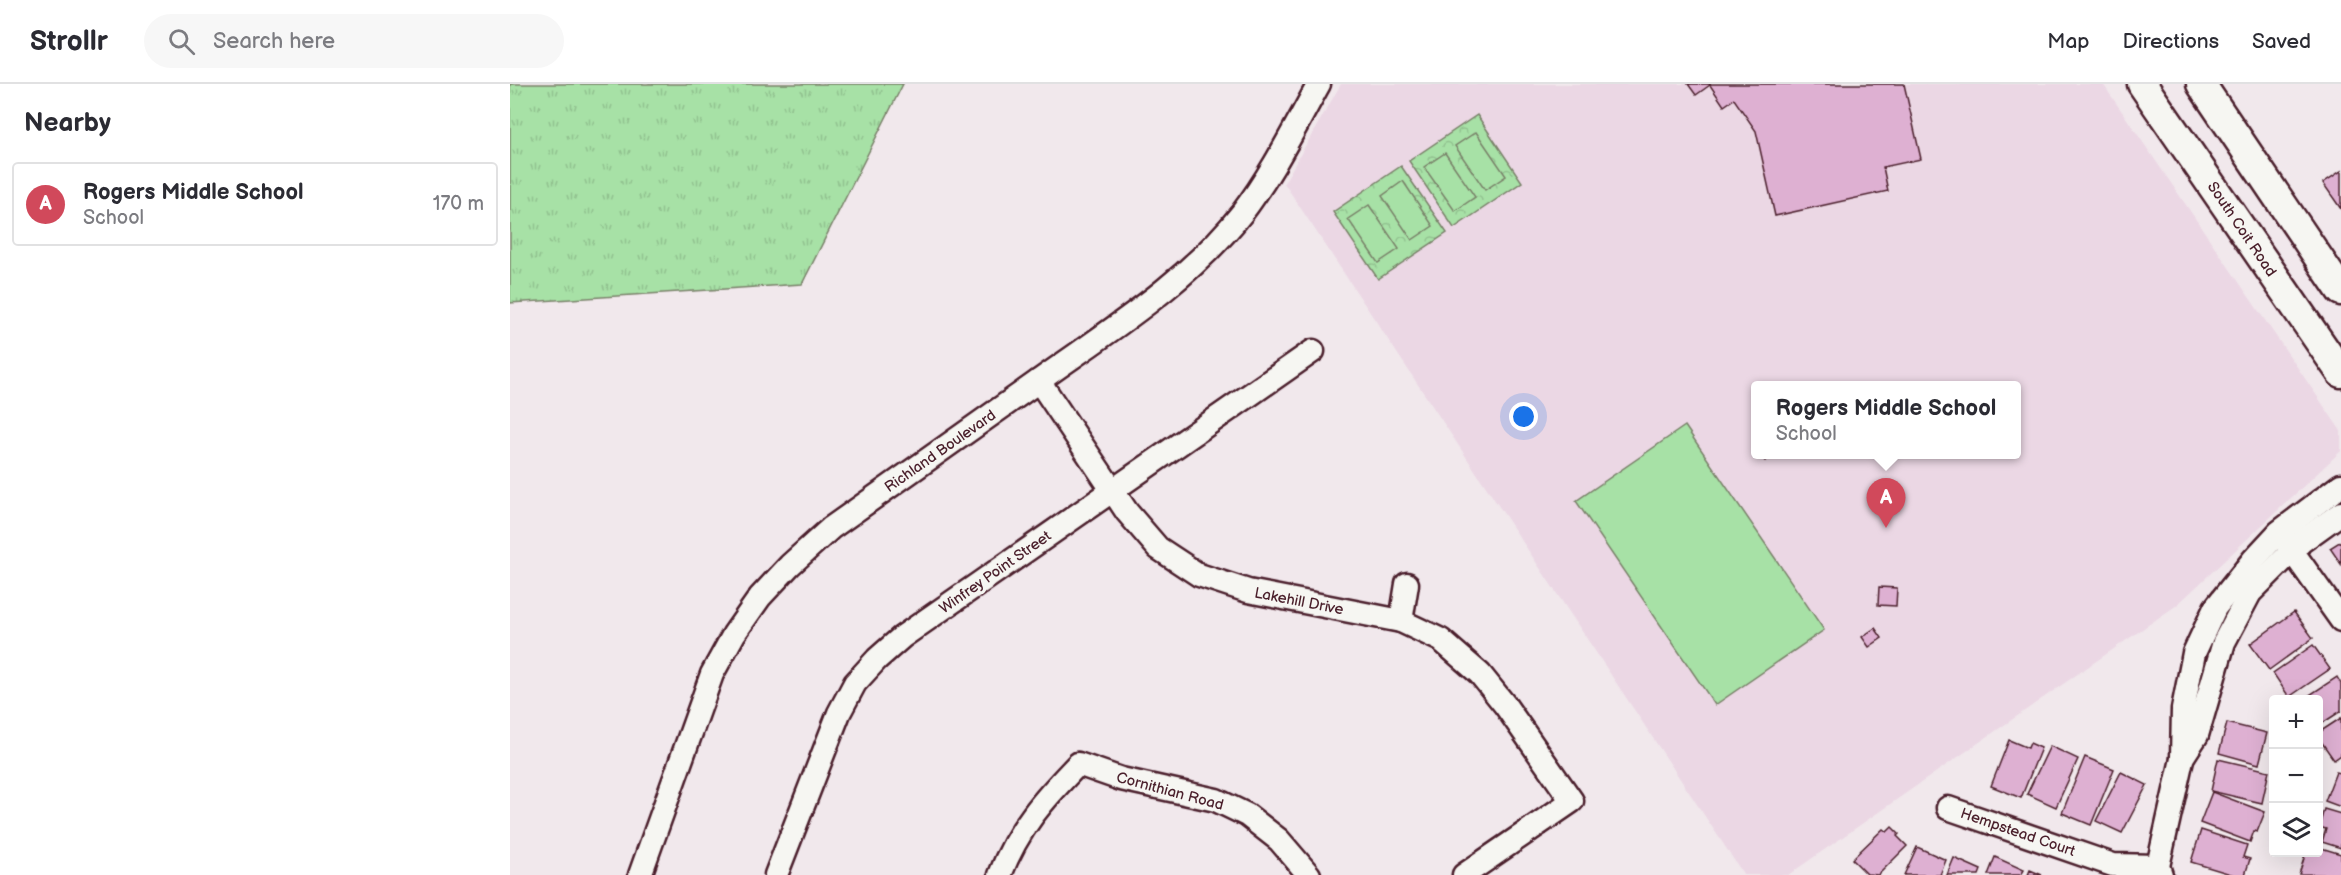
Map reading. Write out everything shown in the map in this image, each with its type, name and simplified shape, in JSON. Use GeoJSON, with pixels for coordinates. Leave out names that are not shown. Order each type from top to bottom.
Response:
{"type":"FeatureCollection","features":[{"type":"Feature","properties":{"kind":"main road"},"geometry":{"type":"LineString","coordinates":[[2201,84],[2341,291]]}},
{"type":"Feature","properties":{"kind":"main road","name":"South Coit Road"},"geometry":{"type":"LineString","coordinates":[[2144,85],[2341,373]]}},
{"type":"Feature","properties":{"kind":"street","name":"Richland Boulevard"},"geometry":{"type":"LineString","coordinates":[[640,875],[712,674],[734,634],[760,597],[790,565],[831,528],[1162,292],[1204,255],[1242,213],[1279,157],[1319,84]]}},
{"type":"Feature","properties":{"kind":"street","name":"Winfrey Point Street"},"geometry":{"type":"LineString","coordinates":[[776,875],[839,713],[855,683],[877,659],[902,637],[1313,351]]}},
{"type":"Feature","properties":{"kind":"street","name":"Lakehill Drive"},"geometry":{"type":"LineString","coordinates":[[1039,381],[1112,491],[1158,548],[1199,575],[1248,591],[1401,621],[1441,640],[1480,674],[1505,705],[1572,801],[1464,875]]}},
{"type":"Feature","properties":{"kind":"street"},"geometry":{"type":"LineString","coordinates":[[2285,540],[2341,485]]}},
{"type":"Feature","properties":{"kind":"street"},"geometry":{"type":"LineString","coordinates":[[2159,870],[2182,759],[2183,709],[2194,653],[2215,608],[2253,560],[2285,540],[2341,513]]}},
{"type":"Feature","properties":{"kind":"street"},"geometry":{"type":"LineString","coordinates":[[2285,540],[2341,620]]}},
{"type":"Feature","properties":{"kind":"street"},"geometry":{"type":"LineString","coordinates":[[1401,621],[1407,584]]}},
{"type":"Feature","properties":{"kind":"street","name":"Cornithian Road"},"geometry":{"type":"LineString","coordinates":[[1000,875],[1005,861],[1030,818],[1042,801],[1078,764],[1121,779],[1216,800],[1247,815],[1280,840],[1309,875]]}},
{"type":"Feature","properties":{"kind":"street","name":"Hempstead Court"},"geometry":{"type":"LineString","coordinates":[[1948,808],[2114,865],[2159,870]]}},
{"type":"Feature","properties":{"kind":"shaded area"},"geometry":{"type":"Polygon","coordinates":[[[1341,84],[2103,84],[2341,431],[2341,451],[2177,605],[1788,875],[1744,875],[1284,183],[1341,84]]]}},
{"type":"Feature","properties":{"kind":"green space"},"geometry":{"type":"Polygon","coordinates":[[[510,84],[903,84],[802,284],[510,303],[510,84]]]}},
{"type":"Feature","properties":{"kind":"green space"},"geometry":{"type":"Polygon","coordinates":[[[1477,115],[1522,182],[1454,228],[1409,161],[1477,115]]]}},
{"type":"Feature","properties":{"kind":"green space"},"geometry":{"type":"Polygon","coordinates":[[[1476,132],[1506,176],[1485,190],[1455,146],[1476,132]]]}},
{"type":"Feature","properties":{"kind":"green space"},"geometry":{"type":"Polygon","coordinates":[[[1445,153],[1475,197],[1455,211],[1424,167],[1445,153]]]}},
{"type":"Feature","properties":{"kind":"green space"},"geometry":{"type":"Polygon","coordinates":[[[1401,166],[1447,233],[1378,279],[1333,212],[1401,166]]]}},
{"type":"Feature","properties":{"kind":"green space"},"geometry":{"type":"Polygon","coordinates":[[[1403,181],[1433,226],[1412,240],[1382,196],[1403,181]]]}},
{"type":"Feature","properties":{"kind":"green space"},"geometry":{"type":"Polygon","coordinates":[[[1369,205],[1399,249],[1378,263],[1348,219],[1369,205]]]}},
{"type":"Feature","properties":{"kind":"green space"},"geometry":{"type":"Polygon","coordinates":[[[1685,426],[1824,630],[1715,705],[1576,501],[1685,426]]]}},
{"type":"Feature","properties":{"kind":"building"},"geometry":{"type":"Polygon","coordinates":[[[1688,84],[1904,84],[1921,159],[1883,167],[1888,191],[1775,216],[1756,131],[1734,99],[1724,106],[1710,85],[1696,95],[1688,84]]]}},
{"type":"Feature","properties":{"kind":"building"},"geometry":{"type":"Polygon","coordinates":[[[2341,171],[2341,209],[2323,183],[2341,171]]]}},
{"type":"Feature","properties":{"kind":"building"},"geometry":{"type":"Polygon","coordinates":[[[2341,541],[2341,564],[2330,548],[2341,541]]]}},
{"type":"Feature","properties":{"kind":"building"},"geometry":{"type":"Polygon","coordinates":[[[1879,587],[1897,588],[1896,606],[1878,605],[1879,587]]]}},
{"type":"Feature","properties":{"kind":"building"},"geometry":{"type":"Polygon","coordinates":[[[2294,612],[2313,638],[2269,670],[2250,644],[2294,612]]]}},
{"type":"Feature","properties":{"kind":"building"},"geometry":{"type":"Polygon","coordinates":[[[1875,628],[1882,638],[1869,647],[1862,637],[1875,628]]]}},
{"type":"Feature","properties":{"kind":"building"},"geometry":{"type":"Polygon","coordinates":[[[2313,645],[2330,669],[2292,695],[2288,695],[2273,673],[2313,645]]]}},
{"type":"Feature","properties":{"kind":"building"},"geometry":{"type":"Polygon","coordinates":[[[2337,677],[2341,684],[2341,711],[2323,723],[2323,695],[2310,695],[2337,677]]]}},
{"type":"Feature","properties":{"kind":"building"},"geometry":{"type":"Polygon","coordinates":[[[2341,718],[2341,755],[2334,760],[2323,744],[2323,730],[2341,718]]]}},
{"type":"Feature","properties":{"kind":"building"},"geometry":{"type":"Polygon","coordinates":[[[2227,723],[2267,733],[2259,764],[2219,753],[2227,723]]]}},
{"type":"Feature","properties":{"kind":"building"},"geometry":{"type":"Polygon","coordinates":[[[2009,740],[2028,748],[2030,743],[2041,748],[2021,798],[1991,786],[2009,740]]]}},
{"type":"Feature","properties":{"kind":"building"},"geometry":{"type":"Polygon","coordinates":[[[2050,746],[2078,759],[2056,807],[2027,794],[2050,746]]]}},
{"type":"Feature","properties":{"kind":"building"},"geometry":{"type":"Polygon","coordinates":[[[2085,757],[2114,769],[2091,825],[2062,813],[2085,757]]]}},
{"type":"Feature","properties":{"kind":"building"},"geometry":{"type":"Polygon","coordinates":[[[2218,759],[2269,771],[2262,803],[2211,791],[2218,759]]]}},
{"type":"Feature","properties":{"kind":"building"},"geometry":{"type":"Polygon","coordinates":[[[2121,772],[2147,785],[2122,833],[2096,821],[2121,772]]]}},
{"type":"Feature","properties":{"kind":"building"},"geometry":{"type":"Polygon","coordinates":[[[2336,772],[2341,773],[2341,807],[2325,801],[2336,772]]]}},
{"type":"Feature","properties":{"kind":"building"},"geometry":{"type":"Polygon","coordinates":[[[2212,792],[2265,812],[2250,842],[2200,823],[2212,792]]]}},
{"type":"Feature","properties":{"kind":"building"},"geometry":{"type":"Polygon","coordinates":[[[2324,809],[2341,814],[2341,848],[2323,842],[2326,829],[2323,828],[2324,809]]]}},
{"type":"Feature","properties":{"kind":"building"},"geometry":{"type":"Polygon","coordinates":[[[1892,827],[1907,846],[1878,875],[1867,874],[1852,859],[1883,829],[1887,832],[1892,827]]]}},
{"type":"Feature","properties":{"kind":"building"},"geometry":{"type":"Polygon","coordinates":[[[2201,830],[2247,845],[2243,857],[2250,859],[2245,875],[2234,875],[2191,862],[2201,830]]]}},
{"type":"Feature","properties":{"kind":"building"},"geometry":{"type":"Polygon","coordinates":[[[1917,847],[1946,860],[1940,875],[1904,875],[1917,847]]]}},
{"type":"Feature","properties":{"kind":"building"},"geometry":{"type":"Polygon","coordinates":[[[2323,849],[2341,854],[2341,875],[2299,874],[2304,857],[2323,857],[2323,849]]]}},
{"type":"Feature","properties":{"kind":"building"},"geometry":{"type":"Polygon","coordinates":[[[1995,857],[2024,870],[2021,875],[1988,875],[1995,857]]]}},
{"type":"Feature","properties":{"kind":"building"},"geometry":{"type":"Polygon","coordinates":[[[1954,858],[1981,870],[1979,875],[1947,875],[1954,858]]]}},
{"type":"Feature","properties":{"kind":"building"},"geometry":{"type":"Polygon","coordinates":[[[2030,870],[2042,875],[2028,875],[2030,870]]]}},
{"type":"Feature","properties":{"kind":"place","name":"Rogers Middle School"},"geometry":{"type":"Point","coordinates":[1886,528]}}]}
